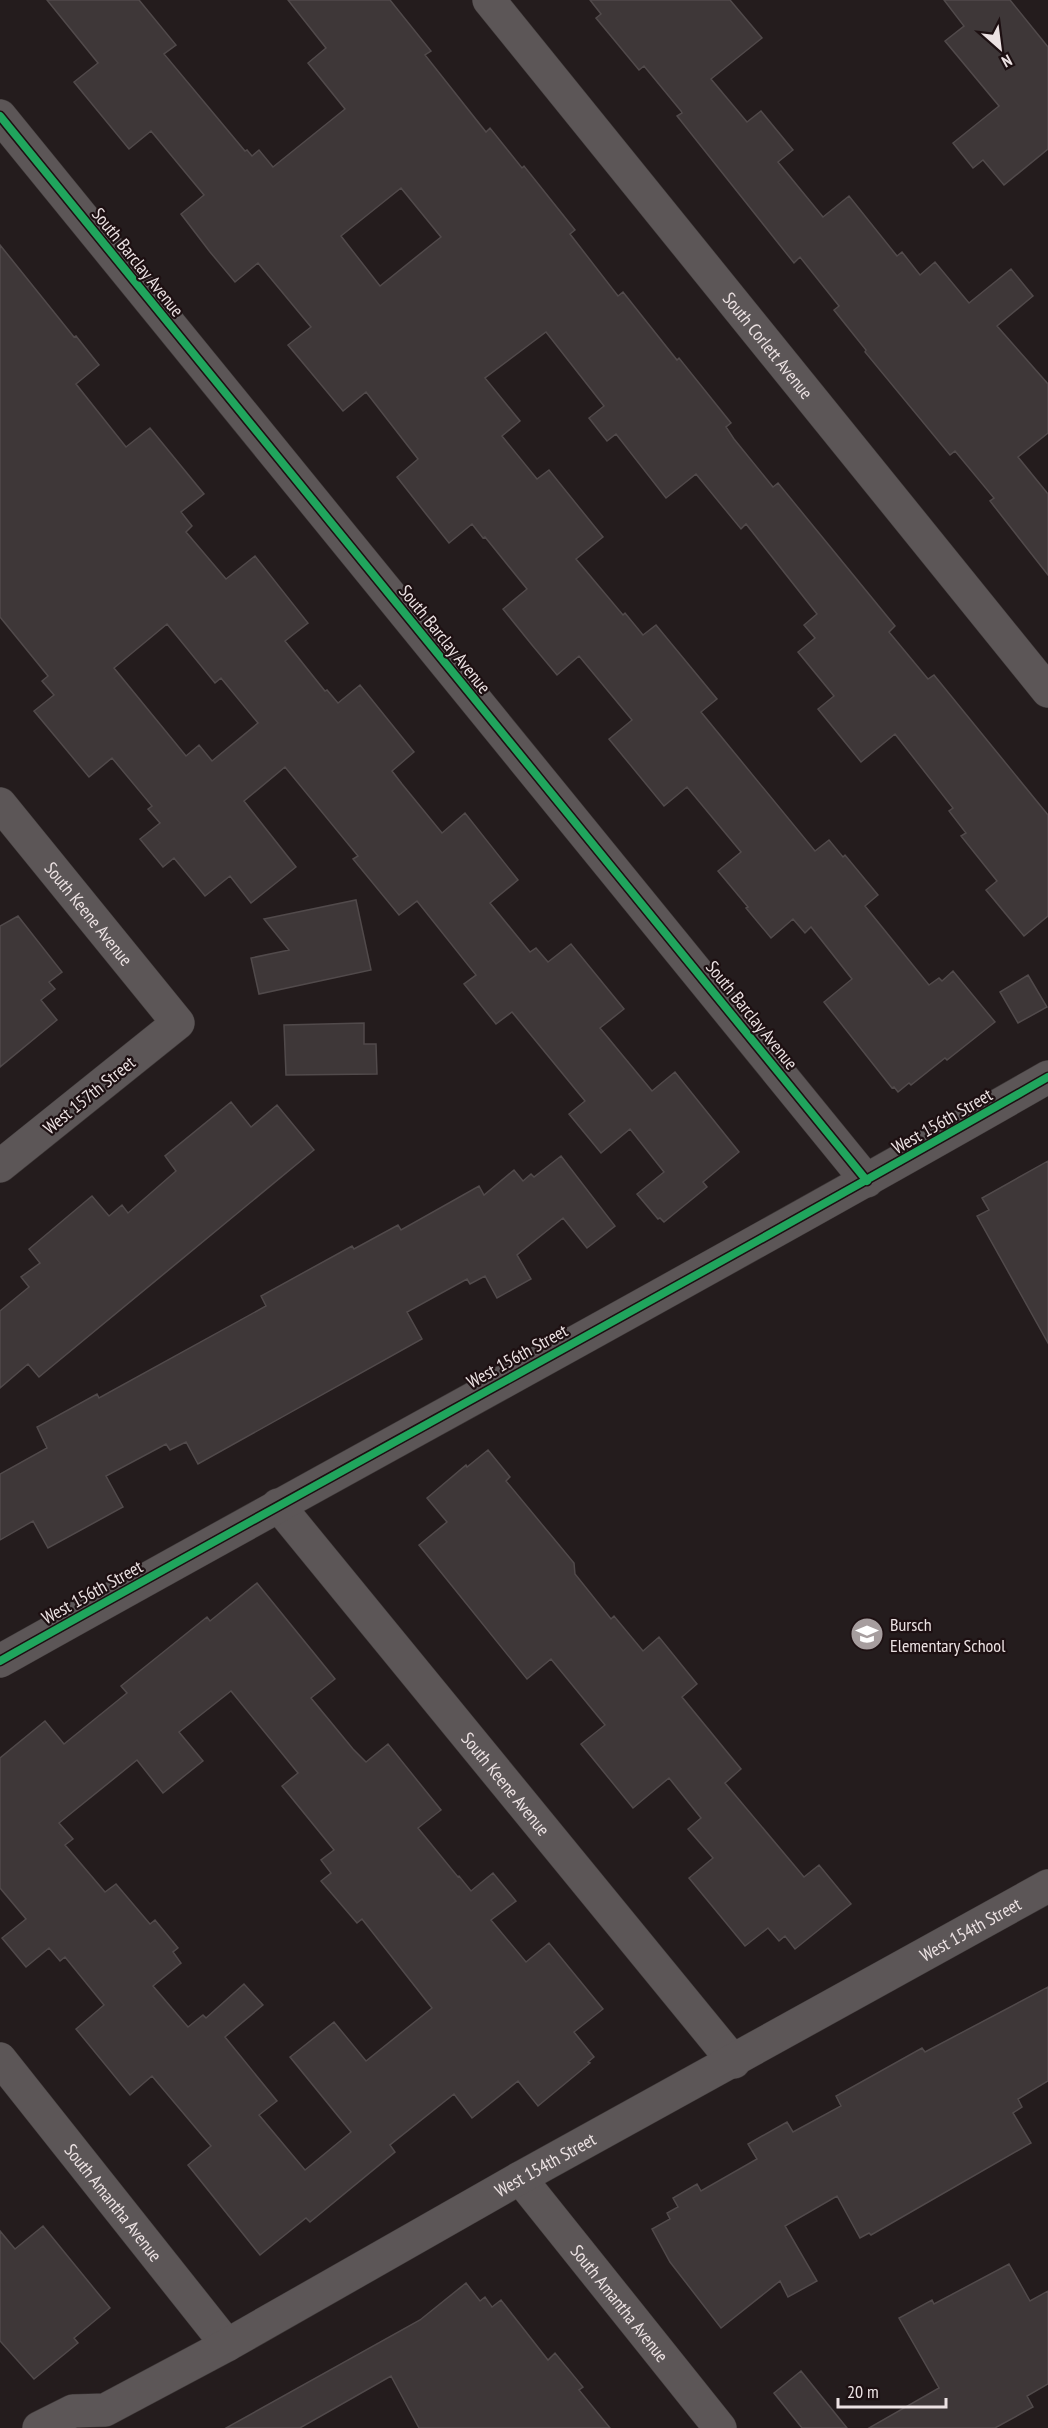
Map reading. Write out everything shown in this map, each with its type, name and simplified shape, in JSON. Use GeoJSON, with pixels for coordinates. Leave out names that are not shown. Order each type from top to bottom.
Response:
{"type":"FeatureCollection","features":[{"type":"Feature","properties":{"kind":"street","name":"South Corlett Avenue"},"geometry":{"type":"LineString","coordinates":[[489,0],[1048,691]]}},
{"type":"Feature","properties":{"kind":"street","name":"South Barclay Avenue"},"geometry":{"type":"LineString","coordinates":[[0,116],[867,1181]]}},
{"type":"Feature","properties":{"kind":"street","name":"South Keene Avenue"},"geometry":{"type":"LineString","coordinates":[[0,804],[178,1023]]}},
{"type":"Feature","properties":{"kind":"street","name":"West 157th Street"},"geometry":{"type":"LineString","coordinates":[[0,1166],[178,1023]]}},
{"type":"Feature","properties":{"kind":"street","name":"West 156th Street"},"geometry":{"type":"LineString","coordinates":[[0,1661],[278,1505],[867,1181],[1048,1077]]}},
{"type":"Feature","properties":{"kind":"street","name":"South Keene Avenue"},"geometry":{"type":"LineString","coordinates":[[278,1505],[734,2062]]}},
{"type":"Feature","properties":{"kind":"street","name":"West 154th Street"},"geometry":{"type":"LineString","coordinates":[[39,2428],[73,2411],[105,2410],[227,2345],[520,2178],[734,2062],[1048,1886]]}},
{"type":"Feature","properties":{"kind":"street","name":"South Amantha Avenue"},"geometry":{"type":"LineString","coordinates":[[0,2059],[227,2345]]}},
{"type":"Feature","properties":{"kind":"street","name":"South Amantha Avenue"},"geometry":{"type":"LineString","coordinates":[[520,2178],[720,2428]]}},
{"type":"Feature","properties":{"kind":"building"},"geometry":{"type":"Polygon","coordinates":[[[47,0],[139,0],[176,45],[164,54],[245,151],[247,150],[252,156],[259,150],[273,167],[345,109],[308,63],[326,48],[288,0],[390,0],[431,51],[425,55],[486,132],[490,128],[575,230],[570,234],[618,296],[623,292],[677,360],[679,358],[731,423],[726,427],[734,439],[773,487],[778,483],[895,626],[889,632],[928,679],[934,675],[1048,815],[1048,916],[1024,936],[986,890],[997,881],[961,836],[966,833],[949,811],[953,808],[895,734],[861,762],[818,709],[834,696],[798,652],[815,638],[804,625],[817,614],[746,524],[741,529],[696,474],[666,498],[616,434],[607,441],[589,418],[604,406],[546,332],[485,378],[520,421],[502,436],[537,479],[549,470],[603,537],[576,559],[643,635],[656,625],[717,699],[701,712],[815,851],[829,840],[843,857],[845,855],[878,895],[865,906],[929,985],[939,978],[942,981],[953,971],[995,1022],[911,1085],[909,1083],[898,1092],[894,1087],[892,1088],[824,1002],[852,979],[811,927],[805,933],[793,919],[771,938],[746,908],[748,907],[718,871],[741,852],[687,787],[664,806],[609,739],[632,720],[579,656],[557,675],[532,645],[503,609],[527,589],[485,537],[483,538],[472,524],[449,543],[397,477],[418,459],[366,392],[343,411],[288,345],[311,327],[258,263],[235,282],[181,214],[204,195],[151,131],[129,149],[74,82],[98,63],[47,0]],[[401,188],[341,236],[380,286],[441,237],[401,188]]]}},
{"type":"Feature","properties":{"kind":"building"},"geometry":{"type":"Polygon","coordinates":[[[590,0],[730,0],[762,38],[711,79],[747,122],[761,111],[793,150],[778,162],[823,217],[849,196],[897,256],[902,252],[920,275],[935,262],[969,303],[1011,269],[1033,296],[997,326],[1048,384],[1048,433],[1018,457],[1048,494],[1048,575],[990,501],[994,498],[955,451],[950,455],[865,352],[866,350],[834,310],[839,306],[800,257],[794,263],[677,116],[682,113],[681,111],[644,66],[639,70],[596,18],[601,14],[590,0]]]}},
{"type":"Feature","properties":{"kind":"building"},"geometry":{"type":"Polygon","coordinates":[[[944,0],[1010,0],[1048,47],[1048,149],[1004,185],[983,160],[973,168],[953,143],[999,106],[945,41],[964,26],[944,0]]]}},
{"type":"Feature","properties":{"kind":"building"},"geometry":{"type":"Polygon","coordinates":[[[0,245],[99,365],[76,384],[126,447],[150,428],[204,494],[181,512],[192,526],[186,532],[226,579],[255,556],[308,623],[285,641],[325,691],[327,690],[338,703],[360,685],[414,752],[392,771],[402,784],[442,833],[465,813],[518,880],[490,903],[530,952],[536,948],[548,962],[571,944],[624,1009],[600,1028],[652,1091],[675,1072],[739,1152],[703,1182],[707,1187],[664,1222],[658,1219],[637,1194],[664,1172],[630,1129],[601,1153],[569,1114],[585,1101],[512,1012],[496,1024],[464,984],[476,975],[417,901],[399,915],[353,859],[358,856],[285,767],[244,801],[296,867],[251,903],[230,876],[205,896],[174,858],[163,867],[140,839],[160,823],[148,809],[152,806],[112,758],[89,777],[34,711],[54,695],[42,681],[48,676],[0,617],[0,245]],[[167,624],[114,668],[186,756],[199,745],[212,761],[258,723],[221,678],[215,683],[167,624]]]}},
{"type":"Feature","properties":{"kind":"building"},"geometry":{"type":"Polygon","coordinates":[[[356,900],[371,970],[259,994],[251,958],[289,950],[264,919],[356,900]]]}},
{"type":"Feature","properties":{"kind":"building"},"geometry":{"type":"Polygon","coordinates":[[[18,916],[62,972],[49,982],[55,989],[41,1000],[57,1020],[0,1067],[0,926],[18,916]]]}},
{"type":"Feature","properties":{"kind":"building"},"geometry":{"type":"Polygon","coordinates":[[[1028,975],[1047,1007],[1018,1023],[1000,992],[1028,975]]]}},
{"type":"Feature","properties":{"kind":"building"},"geometry":{"type":"Polygon","coordinates":[[[364,1023],[364,1044],[376,1044],[377,1074],[286,1075],[284,1025],[364,1023]]]}},
{"type":"Feature","properties":{"kind":"building"},"geometry":{"type":"Polygon","coordinates":[[[231,1102],[251,1127],[277,1105],[314,1150],[39,1377],[28,1364],[0,1388],[0,1311],[29,1287],[21,1277],[40,1263],[29,1249],[92,1196],[109,1216],[122,1205],[128,1213],[176,1171],[165,1156],[231,1102]]]}},
{"type":"Feature","properties":{"kind":"building"},"geometry":{"type":"Polygon","coordinates":[[[561,1156],[615,1226],[587,1248],[563,1218],[517,1255],[531,1279],[497,1298],[485,1276],[470,1284],[467,1279],[407,1312],[422,1339],[198,1464],[186,1442],[170,1450],[166,1444],[106,1476],[123,1507],[48,1548],[33,1521],[0,1540],[0,1474],[47,1448],[37,1427],[97,1394],[99,1398],[266,1306],[261,1296],[352,1246],[354,1249],[398,1225],[401,1230],[479,1186],[484,1195],[514,1170],[523,1181],[531,1174],[534,1177],[561,1156]]]}},
{"type":"Feature","properties":{"kind":"building"},"geometry":{"type":"Polygon","coordinates":[[[1048,1161],[1048,1343],[977,1216],[989,1210],[982,1198],[1048,1161]]]}},
{"type":"Feature","properties":{"kind":"building"},"geometry":{"type":"Polygon","coordinates":[[[488,1450],[510,1477],[506,1481],[574,1563],[575,1574],[611,1619],[614,1616],[643,1651],[659,1637],[697,1684],[682,1697],[741,1769],[725,1783],[804,1877],[819,1865],[851,1904],[795,1949],[785,1936],[779,1941],[768,1928],[745,1946],[689,1878],[713,1858],[688,1829],[701,1818],[669,1778],[633,1808],[581,1744],[605,1725],[551,1659],[527,1679],[419,1545],[447,1522],[427,1498],[466,1465],[467,1467],[488,1450]]]}},
{"type":"Feature","properties":{"kind":"building"},"geometry":{"type":"Polygon","coordinates":[[[257,1583],[335,1679],[311,1698],[366,1762],[388,1744],[441,1810],[418,1828],[471,1891],[493,1873],[516,1901],[491,1920],[526,1962],[549,1943],[603,2009],[574,2032],[594,2057],[588,2062],[590,2063],[538,2106],[518,2081],[472,2118],[454,2094],[390,2145],[395,2152],[310,2222],[306,2218],[260,2255],[188,2165],[211,2146],[152,2076],[130,2095],[76,2029],[104,2005],[65,1957],[60,1961],[49,1948],[26,1967],[2,1938],[26,1919],[0,1888],[0,1758],[45,1721],[64,1744],[127,1693],[121,1686],[207,1617],[210,1621],[257,1583]],[[231,1691],[179,1732],[203,1761],[163,1793],[137,1760],[59,1823],[73,1839],[65,1845],[105,1892],[116,1884],[150,1924],[155,1920],[178,1948],[173,1952],[181,1963],[153,1986],[188,2027],[203,2015],[206,2018],[244,1984],[263,2005],[225,2037],[277,2101],[259,2115],[305,2170],[351,2132],[290,2057],[334,2022],[366,2061],[432,2008],[362,1919],[357,1923],[321,1881],[331,1873],[321,1860],[334,1850],[282,1786],[298,1773],[231,1691]]]}},
{"type":"Feature","properties":{"kind":"building"},"geometry":{"type":"Polygon","coordinates":[[[1048,1987],[1048,2081],[1018,2099],[1022,2107],[1013,2113],[1031,2143],[871,2235],[869,2233],[860,2238],[837,2196],[785,2226],[817,2281],[788,2297],[780,2281],[721,2328],[670,2262],[652,2229],[670,2219],[667,2213],[678,2207],[673,2198],[697,2184],[701,2191],[757,2159],[748,2144],[787,2122],[793,2132],[841,2106],[836,2096],[922,2048],[925,2052],[1048,1987]]]}},
{"type":"Feature","properties":{"kind":"building"},"geometry":{"type":"Polygon","coordinates":[[[43,2226],[110,2308],[74,2338],[78,2343],[34,2379],[0,2341],[0,2231],[15,2249],[43,2226]]]}},
{"type":"Feature","properties":{"kind":"building"},"geometry":{"type":"Polygon","coordinates":[[[1009,2264],[1030,2301],[1048,2291],[1048,2384],[1027,2396],[1033,2407],[995,2428],[869,2428],[939,2388],[899,2318],[932,2300],[934,2304],[1009,2264]]]}},
{"type":"Feature","properties":{"kind":"building"},"geometry":{"type":"Polygon","coordinates":[[[466,2283],[480,2301],[485,2297],[492,2307],[501,2300],[548,2360],[555,2353],[583,2387],[579,2390],[610,2428],[419,2428],[391,2376],[300,2428],[226,2428],[420,2320],[466,2283]]]}},
{"type":"Feature","properties":{"kind":"building"},"geometry":{"type":"Polygon","coordinates":[[[801,2371],[847,2428],[802,2428],[774,2393],[801,2371]]]}},
{"type":"Feature","properties":{"kind":"cycle path"},"geometry":{"type":"LineString","coordinates":[[0,116],[867,1181]]}},
{"type":"Feature","properties":{"kind":"cycle path"},"geometry":{"type":"LineString","coordinates":[[0,1661],[787,1225],[1048,1077]]}},
{"type":"Feature","properties":{"kind":"place","name":"Bursch Elementary School"},"geometry":{"type":"Point","coordinates":[867,1634]}}]}
